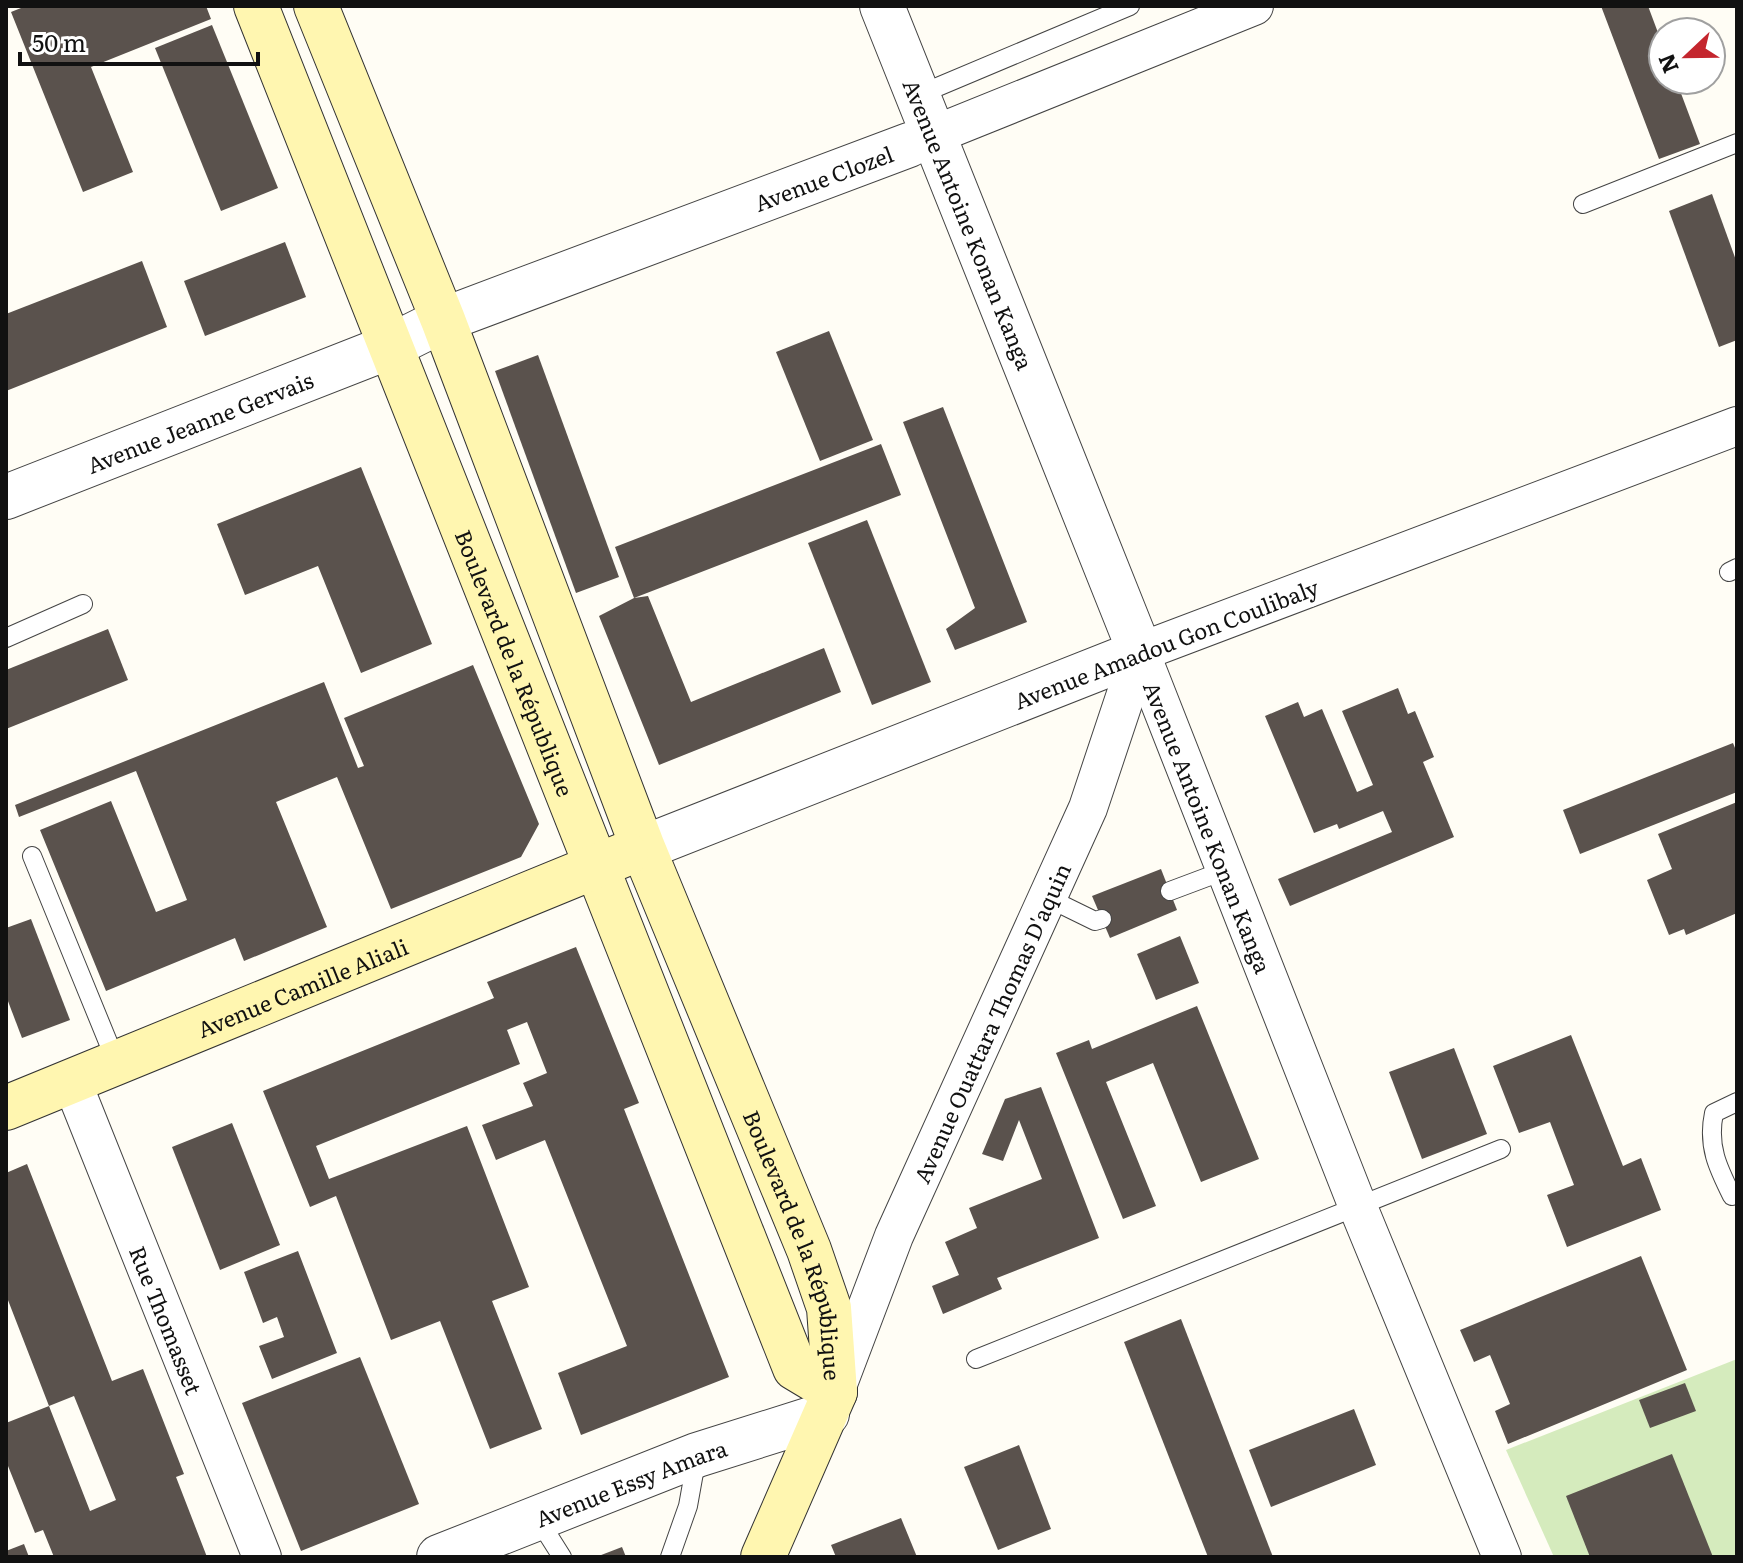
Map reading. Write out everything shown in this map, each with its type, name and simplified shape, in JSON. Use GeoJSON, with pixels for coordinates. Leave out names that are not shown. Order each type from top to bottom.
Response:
{"type":"FeatureCollection","features":[{"type":"Feature","properties":{"kind":"main road","name":"Boulevard de la République"},"geometry":{"type":"LineString","coordinates":[[256,6],[392,343],[795,1368],[831,1403]]}},
{"type":"Feature","properties":{"kind":"main road","name":"Boulevard de la République"},"geometry":{"type":"LineString","coordinates":[[316,6],[443,320],[643,848],[809,1250],[829,1308],[831,1403]]}},
{"type":"Feature","properties":{"kind":"main road","name":"Avenue Amadou Gon Coulibaly"},"geometry":{"type":"LineString","coordinates":[[597,864],[643,848]]}},
{"type":"Feature","properties":{"kind":"main road","name":"Avenue Camille Aliali"},"geometry":{"type":"LineString","coordinates":[[6,1108],[597,864]]}},
{"type":"Feature","properties":{"kind":"main road","name":"Avenue Ouattara Thomas D'aquin"},"geometry":{"type":"LineString","coordinates":[[763,1557],[831,1403]]}},
{"type":"Feature","properties":{"kind":"street","name":"Avenue Antoine Konan Kanga"},"geometry":{"type":"LineString","coordinates":[[882,6],[921,126],[1140,652],[1358,1207],[1502,1557]]}},
{"type":"Feature","properties":{"kind":"street","name":"Avenue Clozel"},"geometry":{"type":"LineString","coordinates":[[392,343],[921,126],[1254,6]]}},
{"type":"Feature","properties":{"kind":"street","name":"Avenue Jeanne Gervais"},"geometry":{"type":"LineString","coordinates":[[6,497],[392,343]]}},
{"type":"Feature","properties":{"kind":"street","name":"Avenue Amadou Gon Coulibaly"},"geometry":{"type":"LineString","coordinates":[[643,848],[1140,652],[1737,426]]}},
{"type":"Feature","properties":{"kind":"street","name":"Avenue Ouattara Thomas D'aquin"},"geometry":{"type":"LineString","coordinates":[[831,1403],[894,1236],[1088,808],[1140,652]]}},
{"type":"Feature","properties":{"kind":"street","name":"Rue Thomasset"},"geometry":{"type":"LineString","coordinates":[[72,1082],[262,1557]]}},
{"type":"Feature","properties":{"kind":"street","name":"Avenue Essy Amara"},"geometry":{"type":"LineString","coordinates":[[439,1557],[831,1403]]}},
{"type":"Feature","properties":{"kind":"lane"},"geometry":{"type":"LineString","coordinates":[[921,126],[1130,6]]}},
{"type":"Feature","properties":{"kind":"lane"},"geometry":{"type":"LineString","coordinates":[[1583,204],[1737,143]]}},
{"type":"Feature","properties":{"kind":"lane"},"geometry":{"type":"LineString","coordinates":[[6,638],[83,604]]}},
{"type":"Feature","properties":{"kind":"lane"},"geometry":{"type":"LineString","coordinates":[[32,856],[117,1064]]}},
{"type":"Feature","properties":{"kind":"lane"},"geometry":{"type":"LineString","coordinates":[[1170,891],[1226,870]]}},
{"type":"Feature","properties":{"kind":"lane"},"geometry":{"type":"LineString","coordinates":[[1048,898],[1095,921],[1102,919]]}},
{"type":"Feature","properties":{"kind":"lane"},"geometry":{"type":"LineString","coordinates":[[1732,1196],[1713,1153],[1710,1131],[1714,1113],[1737,1102]]}},
{"type":"Feature","properties":{"kind":"lane"},"geometry":{"type":"LineString","coordinates":[[976,1359],[1501,1149]]}},
{"type":"Feature","properties":{"kind":"lane"},"geometry":{"type":"LineString","coordinates":[[670,1557],[688,1506],[697,1455]]}},
{"type":"Feature","properties":{"kind":"lane"},"geometry":{"type":"LineString","coordinates":[[538,1519],[562,1557]]}},
{"type":"Feature","properties":{"kind":"green space"},"geometry":{"type":"Polygon","coordinates":[[[1737,1359],[1737,1557],[1554,1557],[1506,1450],[1737,1359]]]}},
{"type":"Feature","properties":{"kind":"building"},"geometry":{"type":"Polygon","coordinates":[[[26,6],[206,6],[211,19],[91,67],[133,172],[83,192],[11,12],[26,6]]]}},
{"type":"Feature","properties":{"kind":"building"},"geometry":{"type":"Polygon","coordinates":[[[1601,6],[1648,6],[1652,16],[1647,16],[1647,96],[1682,96],[1700,144],[1659,159],[1601,6]]]}},
{"type":"Feature","properties":{"kind":"building"},"geometry":{"type":"Polygon","coordinates":[[[212,25],[278,188],[221,211],[155,48],[212,25]]]}},
{"type":"Feature","properties":{"kind":"building"},"geometry":{"type":"Polygon","coordinates":[[[1712,194],[1737,263],[1737,340],[1719,347],[1669,211],[1712,194]]]}},
{"type":"Feature","properties":{"kind":"building"},"geometry":{"type":"Polygon","coordinates":[[[285,242],[306,297],[205,336],[184,281],[285,242]]]}},
{"type":"Feature","properties":{"kind":"building"},"geometry":{"type":"Polygon","coordinates":[[[142,261],[167,327],[6,391],[6,314],[142,261]]]}},
{"type":"Feature","properties":{"kind":"building"},"geometry":{"type":"Polygon","coordinates":[[[829,331],[873,440],[820,461],[776,352],[829,331]]]}},
{"type":"Feature","properties":{"kind":"building"},"geometry":{"type":"Polygon","coordinates":[[[538,355],[619,577],[576,593],[495,371],[538,355]]]}},
{"type":"Feature","properties":{"kind":"building"},"geometry":{"type":"Polygon","coordinates":[[[943,407],[1027,622],[955,650],[946,629],[975,608],[903,422],[943,407]]]}},
{"type":"Feature","properties":{"kind":"building"},"geometry":{"type":"Polygon","coordinates":[[[881,444],[901,495],[634,598],[615,547],[881,444]]]}},
{"type":"Feature","properties":{"kind":"building"},"geometry":{"type":"Polygon","coordinates":[[[361,467],[432,644],[361,673],[318,566],[245,595],[217,524],[361,467]]]}},
{"type":"Feature","properties":{"kind":"building"},"geometry":{"type":"Polygon","coordinates":[[[867,520],[931,682],[872,705],[808,543],[867,520]]]}},
{"type":"Feature","properties":{"kind":"building"},"geometry":{"type":"Polygon","coordinates":[[[648,596],[691,702],[824,648],[841,692],[659,765],[599,616],[634,598],[648,596]]]}},
{"type":"Feature","properties":{"kind":"building"},"geometry":{"type":"Polygon","coordinates":[[[108,629],[128,680],[6,729],[6,670],[108,629]]]}},
{"type":"Feature","properties":{"kind":"building"},"geometry":{"type":"Polygon","coordinates":[[[473,665],[539,824],[521,857],[391,909],[337,777],[276,802],[327,927],[244,961],[235,938],[106,991],[40,830],[111,801],[156,912],[187,900],[136,771],[19,817],[15,805],[324,682],[358,768],[364,766],[344,718],[473,665]]]}},
{"type":"Feature","properties":{"kind":"building"},"geometry":{"type":"Polygon","coordinates":[[[1398,688],[1408,714],[1415,711],[1434,757],[1423,762],[1454,837],[1290,906],[1278,879],[1392,832],[1383,811],[1339,829],[1337,824],[1314,833],[1265,716],[1298,702],[1304,717],[1322,709],[1357,792],[1373,785],[1342,711],[1398,688]]]}},
{"type":"Feature","properties":{"kind":"building"},"geometry":{"type":"Polygon","coordinates":[[[1733,743],[1737,753],[1737,792],[1580,854],[1563,810],[1733,743]]]}},
{"type":"Feature","properties":{"kind":"building"},"geometry":{"type":"Polygon","coordinates":[[[1737,802],[1737,913],[1686,935],[1684,929],[1669,935],[1647,880],[1672,869],[1658,834],[1737,802]]]}},
{"type":"Feature","properties":{"kind":"building"},"geometry":{"type":"Polygon","coordinates":[[[1161,869],[1177,910],[1110,938],[1092,896],[1161,869]]]}},
{"type":"Feature","properties":{"kind":"building"},"geometry":{"type":"Polygon","coordinates":[[[31,919],[70,1020],[22,1038],[6,996],[6,928],[31,919]]]}},
{"type":"Feature","properties":{"kind":"building"},"geometry":{"type":"Polygon","coordinates":[[[1180,936],[1199,983],[1156,1000],[1137,954],[1180,936]]]}},
{"type":"Feature","properties":{"kind":"building"},"geometry":{"type":"Polygon","coordinates":[[[576,947],[639,1103],[624,1109],[729,1377],[581,1435],[558,1373],[627,1346],[545,1140],[496,1160],[482,1125],[533,1106],[523,1083],[547,1073],[527,1022],[507,1030],[520,1064],[316,1146],[329,1179],[467,1126],[529,1287],[492,1301],[542,1429],[490,1449],[440,1321],[391,1340],[336,1196],[310,1207],[263,1091],[494,998],[487,982],[576,947]]]}},
{"type":"Feature","properties":{"kind":"building"},"geometry":{"type":"Polygon","coordinates":[[[1197,1006],[1259,1159],[1201,1182],[1153,1063],[1106,1082],[1156,1206],[1123,1219],[1056,1053],[1089,1040],[1092,1049],[1197,1006]]]}},
{"type":"Feature","properties":{"kind":"building"},"geometry":{"type":"Polygon","coordinates":[[[1571,1035],[1623,1166],[1641,1158],[1661,1210],[1567,1247],[1547,1195],[1574,1185],[1550,1122],[1519,1133],[1493,1066],[1571,1035]]]}},
{"type":"Feature","properties":{"kind":"building"},"geometry":{"type":"Polygon","coordinates":[[[1454,1048],[1487,1134],[1422,1159],[1389,1072],[1454,1048]]]}},
{"type":"Feature","properties":{"kind":"building"},"geometry":{"type":"Polygon","coordinates":[[[1041,1087],[1099,1238],[997,1278],[1002,1289],[943,1314],[932,1286],[959,1275],[945,1242],[977,1228],[969,1208],[1042,1179],[1019,1120],[1003,1161],[982,1154],[1005,1099],[1041,1087]]]}},
{"type":"Feature","properties":{"kind":"building"},"geometry":{"type":"Polygon","coordinates":[[[232,1123],[280,1245],[220,1270],[172,1147],[232,1123]]]}},
{"type":"Feature","properties":{"kind":"building"},"geometry":{"type":"Polygon","coordinates":[[[27,1164],[112,1381],[143,1369],[184,1474],[176,1477],[207,1557],[54,1557],[43,1530],[35,1533],[6,1461],[6,1423],[49,1406],[6,1295],[6,1173],[27,1164]],[[74,1396],[49,1406],[90,1511],[116,1500],[74,1396]]]}},
{"type":"Feature","properties":{"kind":"building"},"geometry":{"type":"Polygon","coordinates":[[[298,1251],[337,1353],[272,1379],[259,1346],[284,1337],[277,1317],[263,1323],[244,1272],[298,1251]]]}},
{"type":"Feature","properties":{"kind":"building"},"geometry":{"type":"Polygon","coordinates":[[[1641,1256],[1687,1370],[1508,1444],[1495,1411],[1510,1404],[1490,1355],[1474,1362],[1460,1330],[1641,1256]]]}},
{"type":"Feature","properties":{"kind":"building"},"geometry":{"type":"Polygon","coordinates":[[[1181,1319],[1273,1557],[1208,1557],[1124,1342],[1181,1319]]]}},
{"type":"Feature","properties":{"kind":"building"},"geometry":{"type":"Polygon","coordinates":[[[360,1357],[419,1504],[301,1551],[242,1403],[360,1357]]]}},
{"type":"Feature","properties":{"kind":"building"},"geometry":{"type":"Polygon","coordinates":[[[1685,1383],[1696,1411],[1650,1428],[1639,1400],[1685,1383]]]}},
{"type":"Feature","properties":{"kind":"building"},"geometry":{"type":"Polygon","coordinates":[[[1354,1409],[1376,1465],[1271,1507],[1249,1450],[1354,1409]]]}},
{"type":"Feature","properties":{"kind":"building"},"geometry":{"type":"Polygon","coordinates":[[[1019,1445],[1051,1529],[998,1550],[964,1467],[1019,1445]]]}},
{"type":"Feature","properties":{"kind":"building"},"geometry":{"type":"Polygon","coordinates":[[[1672,1454],[1713,1557],[1590,1557],[1566,1496],[1672,1454]]]}},
{"type":"Feature","properties":{"kind":"building"},"geometry":{"type":"Polygon","coordinates":[[[901,1518],[917,1557],[836,1557],[831,1545],[901,1518]]]}},
{"type":"Feature","properties":{"kind":"building"},"geometry":{"type":"Polygon","coordinates":[[[24,1544],[29,1557],[6,1557],[6,1551],[24,1544]]]}},
{"type":"Feature","properties":{"kind":"building"},"geometry":{"type":"Polygon","coordinates":[[[622,1547],[626,1557],[596,1557],[622,1547]]]}}]}
